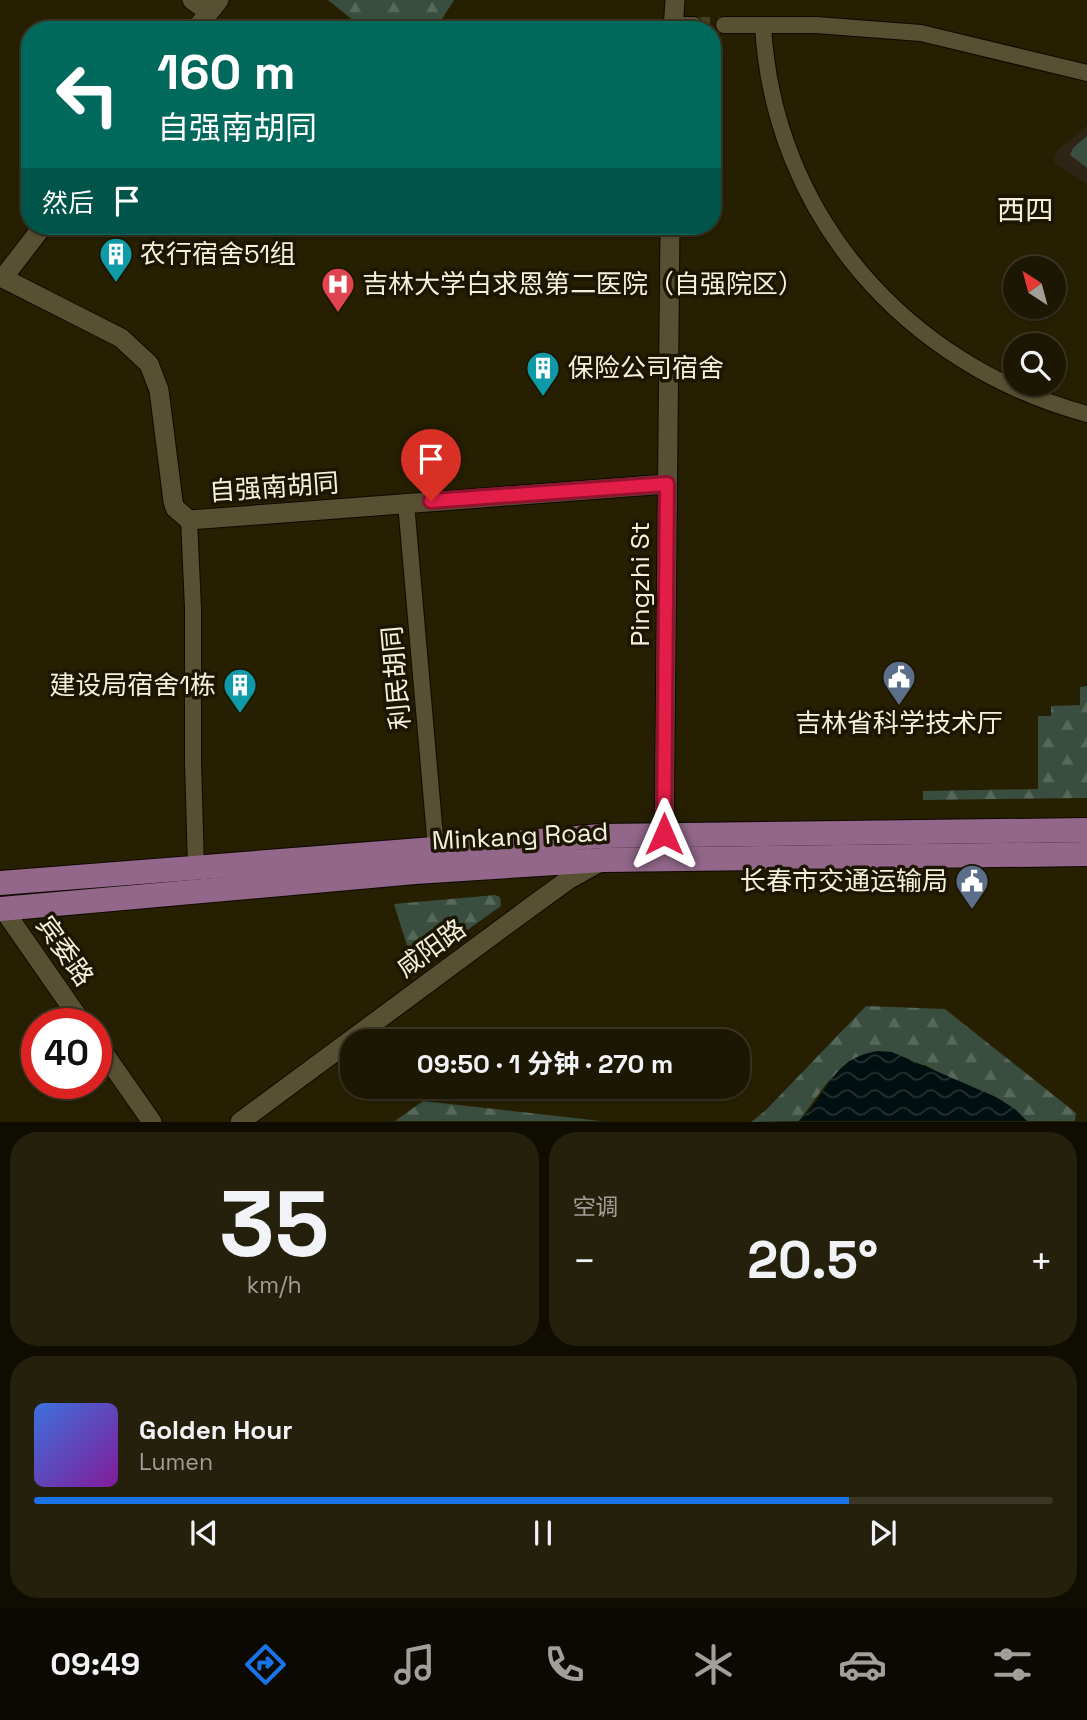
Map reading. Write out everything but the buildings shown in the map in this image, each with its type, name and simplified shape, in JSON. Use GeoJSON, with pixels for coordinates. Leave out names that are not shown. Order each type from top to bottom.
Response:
{"type":"FeatureCollection","features":[{"type":"Feature","properties":{"kind":"main road","name":"Minkang Road"},"geometry":{"type":"LineString","coordinates":[[0,883],[601,836],[1087,830]]}},
{"type":"Feature","properties":{"kind":"main road","name":"Minkang Road"},"geometry":{"type":"LineString","coordinates":[[2,909],[415,872],[603,860],[1087,854]]}},
{"type":"Feature","properties":{"kind":"street"},"geometry":{"type":"LineString","coordinates":[[191,0],[214,6],[202,21]]}},
{"type":"Feature","properties":{"kind":"street"},"geometry":{"type":"LineString","coordinates":[[674,21],[675,0]]}},
{"type":"Feature","properties":{"kind":"street"},"geometry":{"type":"LineString","coordinates":[[724,25],[868,27],[921,33],[1087,73]]}},
{"type":"Feature","properties":{"kind":"street"},"geometry":{"type":"LineString","coordinates":[[763,25],[770,90],[787,147],[798,174],[827,226],[862,274],[903,317],[951,354],[1035,398],[1087,414]]}},
{"type":"Feature","properties":{"kind":"street"},"geometry":{"type":"LineString","coordinates":[[36,235],[2,277],[121,338],[149,364],[159,390],[173,501],[175,508],[190,520]]}},
{"type":"Feature","properties":{"kind":"street","name":"Pingzhi St"},"geometry":{"type":"LineString","coordinates":[[664,859],[670,235]]}},
{"type":"Feature","properties":{"kind":"street","name":"自强南胡同"},"geometry":{"type":"LineString","coordinates":[[196,867],[190,520],[667,484]]}},
{"type":"Feature","properties":{"kind":"street","name":"利民胡同"},"geometry":{"type":"LineString","coordinates":[[406,503],[436,848]]}},
{"type":"Feature","properties":{"kind":"street","name":"咸阳路"},"geometry":{"type":"LineString","coordinates":[[240,1122],[568,880],[603,860],[664,834]]}},
{"type":"Feature","properties":{"kind":"street","name":"宾委路"},"geometry":{"type":"LineString","coordinates":[[2,909],[72,1008]]}},
{"type":"Feature","properties":{"kind":"street"},"geometry":{"type":"LineString","coordinates":[[112,1065],[152,1122]]}},
{"type":"Feature","properties":{"kind":"shaded area"},"geometry":{"type":"Polygon","coordinates":[[[1087,126],[1087,184],[1055,163],[1054,157],[1057,151],[1087,126]]]}},
{"type":"Feature","properties":{"kind":"green space"},"geometry":{"type":"Polygon","coordinates":[[[328,0],[454,0],[441,21],[354,21],[328,0]]]}},
{"type":"Feature","properties":{"kind":"green space"},"geometry":{"type":"Polygon","coordinates":[[[1087,136],[1087,168],[1070,155],[1073,148],[1087,136]]]}},
{"type":"Feature","properties":{"kind":"green space"},"geometry":{"type":"Polygon","coordinates":[[[1087,686],[1087,798],[923,800],[923,791],[1038,789],[1038,716],[1051,716],[1051,706],[1080,705],[1080,687],[1087,686]]]}},
{"type":"Feature","properties":{"kind":"green space"},"geometry":{"type":"Polygon","coordinates":[[[495,895],[500,897],[501,906],[414,968],[394,904],[495,895]]]}},
{"type":"Feature","properties":{"kind":"green space"},"geometry":{"type":"Polygon","coordinates":[[[866,1006],[945,1009],[1076,1113],[1075,1121],[1027,1121],[925,1065],[849,1061],[827,1083],[799,1121],[751,1122],[765,1111],[866,1006]]]}},
{"type":"Feature","properties":{"kind":"green space"},"geometry":{"type":"Polygon","coordinates":[[[423,1101],[601,1121],[395,1121],[423,1101]]]}},
{"type":"Feature","properties":{"kind":"water"},"geometry":{"type":"Polygon","coordinates":[[[878,1051],[892,1052],[996,1097],[1015,1109],[1027,1121],[799,1121],[840,1069],[862,1055],[878,1051]]]}},
{"type":"Feature","properties":{"kind":"place","name":"农行宿舍51组"},"geometry":{"type":"Point","coordinates":[116,284]}},
{"type":"Feature","properties":{"kind":"place","name":"吉林大学白求恩第二医院（自强院区）"},"geometry":{"type":"Point","coordinates":[338,314]}},
{"type":"Feature","properties":{"kind":"place","name":"保险公司宿舍"},"geometry":{"type":"Point","coordinates":[543,398]}},
{"type":"Feature","properties":{"kind":"place","name":"吉林省科学技术厅"},"geometry":{"type":"Point","coordinates":[899,707]}},
{"type":"Feature","properties":{"kind":"place","name":"建设局宿舍1栋"},"geometry":{"type":"Point","coordinates":[240,715]}},
{"type":"Feature","properties":{"kind":"place","name":"长春市交通运输局"},"geometry":{"type":"Point","coordinates":[972,911]}},
{"type":"Feature","properties":{"kind":"district","name":"西四"},"geometry":{"type":"Point","coordinates":[1025,210]}},
{"type":"Feature","properties":{"kind":"route"},"geometry":{"type":"LineString","coordinates":[[431,501],[667,484],[664,834]]}}]}
